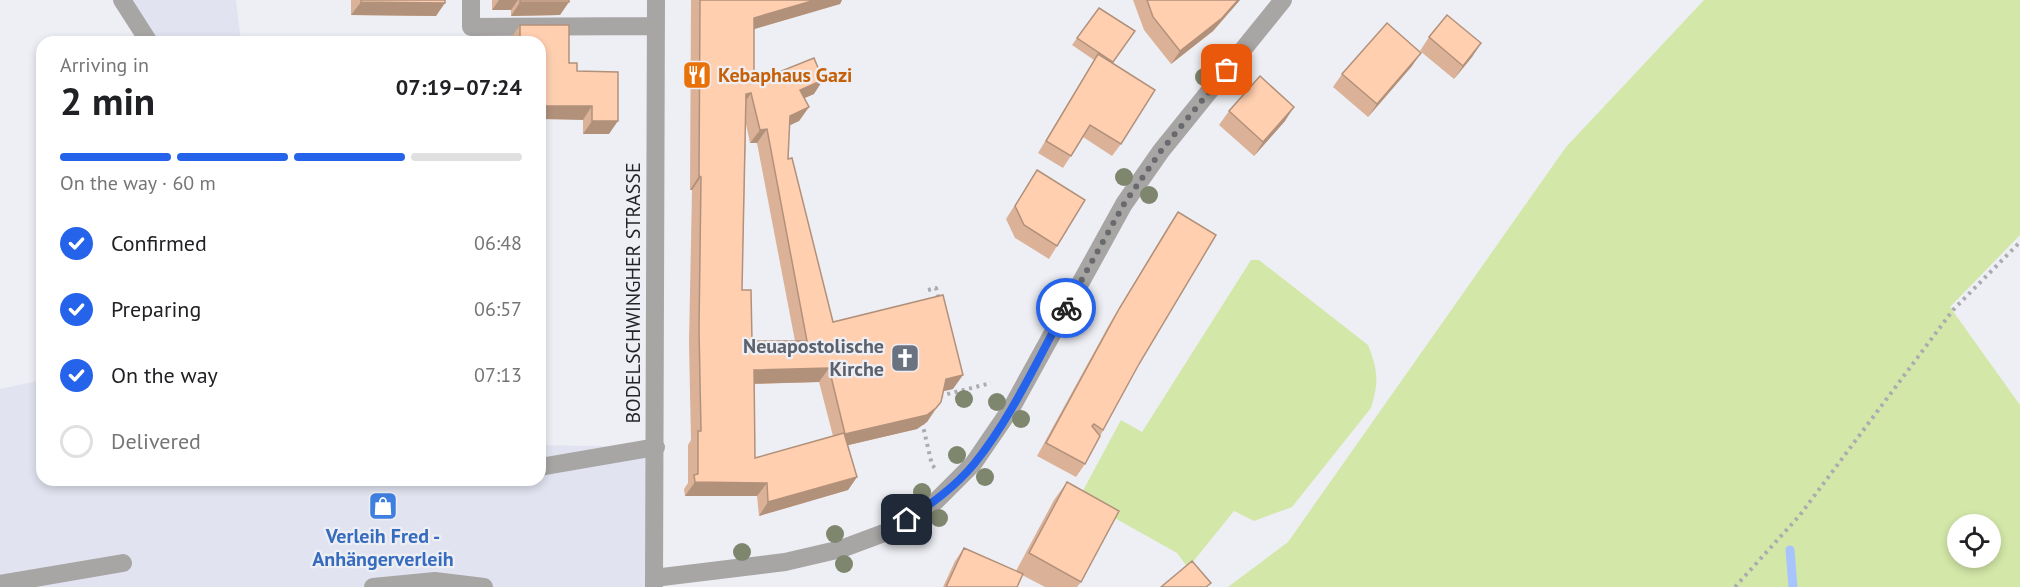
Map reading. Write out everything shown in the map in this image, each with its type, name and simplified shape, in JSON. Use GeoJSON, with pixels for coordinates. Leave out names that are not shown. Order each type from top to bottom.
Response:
{"type":"FeatureCollection","features":[{"type":"Feature","properties":{"kind":"street"},"geometry":{"type":"LineString","coordinates":[[122,0],[145,36]]}},
{"type":"Feature","properties":{"kind":"street"},"geometry":{"type":"LineString","coordinates":[[471,0],[471,27],[656,26]]}},
{"type":"Feature","properties":{"kind":"street","name":"BODELSCHWINGHER STRASSE"},"geometry":{"type":"LineString","coordinates":[[654,582],[656,0]]}},
{"type":"Feature","properties":{"kind":"street"},"geometry":{"type":"LineString","coordinates":[[654,582],[785,562],[841,549],[892,530],[936,501],[973,464],[1012,407],[1124,204],[1161,151],[1283,0]]}},
{"type":"Feature","properties":{"kind":"street"},"geometry":{"type":"LineString","coordinates":[[546,466],[656,447]]}},
{"type":"Feature","properties":{"kind":"street"},"geometry":{"type":"LineString","coordinates":[[0,584],[123,563]]}},
{"type":"Feature","properties":{"kind":"street"},"geometry":{"type":"LineString","coordinates":[[374,587],[435,581],[484,587]]}},
{"type":"Feature","properties":{"kind":"path"},"geometry":{"type":"LineString","coordinates":[[1735,587],[1800,515],[1953,310],[2020,242]]}},
{"type":"Feature","properties":{"kind":"path"},"geometry":{"type":"LineString","coordinates":[[928,290],[936,288],[941,310]]}},
{"type":"Feature","properties":{"kind":"path"},"geometry":{"type":"LineString","coordinates":[[939,397],[961,389],[992,383]]}},
{"type":"Feature","properties":{"kind":"path"},"geometry":{"type":"LineString","coordinates":[[920,413],[932,465],[952,485]]}},
{"type":"Feature","properties":{"kind":"shaded area"},"geometry":{"type":"Polygon","coordinates":[[[132,0],[236,0],[240,36],[155,36],[132,0]]]}},
{"type":"Feature","properties":{"kind":"shaded area"},"geometry":{"type":"Polygon","coordinates":[[[36,381],[36,486],[546,486],[546,445],[656,447],[654,587],[0,587],[0,389],[36,381]]]}},
{"type":"Feature","properties":{"kind":"green space"},"geometry":{"type":"Polygon","coordinates":[[[1704,0],[2020,0],[2020,235],[1950,307],[2020,405],[2020,587],[1228,587],[1288,542],[1566,147],[1704,0]]]}},
{"type":"Feature","properties":{"kind":"green space"},"geometry":{"type":"Polygon","coordinates":[[[1251,260],[1259,260],[1368,345],[1374,362],[1375,391],[1371,408],[1292,507],[1254,521],[1234,511],[1188,568],[1177,553],[1079,498],[1121,420],[1142,432],[1251,260]]]}},
{"type":"Feature","properties":{"kind":"building"},"geometry":{"type":"Polygon","coordinates":[[[361,0],[445,0],[445,3],[361,2],[361,0]]]}},
{"type":"Feature","properties":{"kind":"building"},"geometry":{"type":"Polygon","coordinates":[[[520,0],[569,0],[569,2],[520,2],[520,0]]]}},
{"type":"Feature","properties":{"kind":"building"},"geometry":{"type":"Polygon","coordinates":[[[700,0],[815,0],[754,18],[754,82],[814,58],[823,80],[800,90],[809,107],[790,116],[788,159],[792,158],[833,322],[943,295],[963,375],[946,379],[941,402],[927,415],[845,434],[829,368],[754,370],[755,458],[844,433],[857,477],[768,502],[767,483],[695,482],[694,475],[698,474],[698,431],[701,431],[699,329],[701,177],[699,176],[700,0]],[[751,93],[746,94],[742,290],[751,290],[752,341],[807,341],[767,129],[760,130],[751,93]]]}},
{"type":"Feature","properties":{"kind":"building"},"geometry":{"type":"Polygon","coordinates":[[[1147,0],[1238,0],[1222,18],[1180,51],[1153,17],[1147,0]]]}},
{"type":"Feature","properties":{"kind":"building"},"geometry":{"type":"Polygon","coordinates":[[[1099,8],[1135,31],[1113,62],[1077,38],[1099,8]]]}},
{"type":"Feature","properties":{"kind":"building"},"geometry":{"type":"Polygon","coordinates":[[[1447,15],[1481,43],[1463,66],[1429,37],[1447,15]]]}},
{"type":"Feature","properties":{"kind":"building"},"geometry":{"type":"Polygon","coordinates":[[[1387,23],[1421,53],[1377,104],[1342,74],[1387,23]]]}},
{"type":"Feature","properties":{"kind":"building"},"geometry":{"type":"Polygon","coordinates":[[[520,25],[569,25],[569,63],[577,63],[577,71],[618,72],[618,121],[592,121],[592,106],[546,106],[546,36],[520,36],[520,25]]]}},
{"type":"Feature","properties":{"kind":"building"},"geometry":{"type":"Polygon","coordinates":[[[1098,54],[1155,90],[1121,144],[1090,125],[1071,156],[1046,141],[1098,54]]]}},
{"type":"Feature","properties":{"kind":"building"},"geometry":{"type":"Polygon","coordinates":[[[1260,76],[1294,107],[1263,142],[1229,111],[1260,76]]]}},
{"type":"Feature","properties":{"kind":"building"},"geometry":{"type":"Polygon","coordinates":[[[1037,170],[1085,200],[1057,246],[1024,225],[1015,206],[1037,170]]]}},
{"type":"Feature","properties":{"kind":"building"},"geometry":{"type":"Polygon","coordinates":[[[1178,212],[1216,235],[1139,364],[1103,430],[1094,424],[1092,426],[1100,436],[1085,464],[1046,443],[1119,309],[1178,212]]]}},
{"type":"Feature","properties":{"kind":"building"},"geometry":{"type":"Polygon","coordinates":[[[1067,482],[1119,511],[1081,582],[1029,553],[1067,482]]]}},
{"type":"Feature","properties":{"kind":"building"},"geometry":{"type":"Polygon","coordinates":[[[964,548],[1023,574],[1017,587],[946,587],[964,548]]]}},
{"type":"Feature","properties":{"kind":"building"},"geometry":{"type":"Polygon","coordinates":[[[1192,561],[1211,583],[1206,587],[1161,587],[1192,561]]]}},
{"type":"Feature","properties":{"kind":"waterway"},"geometry":{"type":"LineString","coordinates":[[1790,550],[1793,587]]}},
{"type":"Feature","properties":{"kind":"way so far"},"geometry":{"type":"LineString","coordinates":[[1066,308],[1124,204],[1161,151],[1227,70]]}},
{"type":"Feature","properties":{"kind":"place","name":"Kebaphaus Gazi"},"geometry":{"type":"Point","coordinates":[697,75]}},
{"type":"Feature","properties":{"kind":"place","name":"Neuapostolische Kirche"},"geometry":{"type":"Point","coordinates":[905,358]}},
{"type":"Feature","properties":{"kind":"place","name":"Verleih Fred - Anhängerverleih"},"geometry":{"type":"Point","coordinates":[383,506]}},
{"type":"Feature","properties":{"kind":"route"},"geometry":{"type":"LineString","coordinates":[[907,520],[936,501],[973,464],[1012,407],[1066,308]]}}]}
